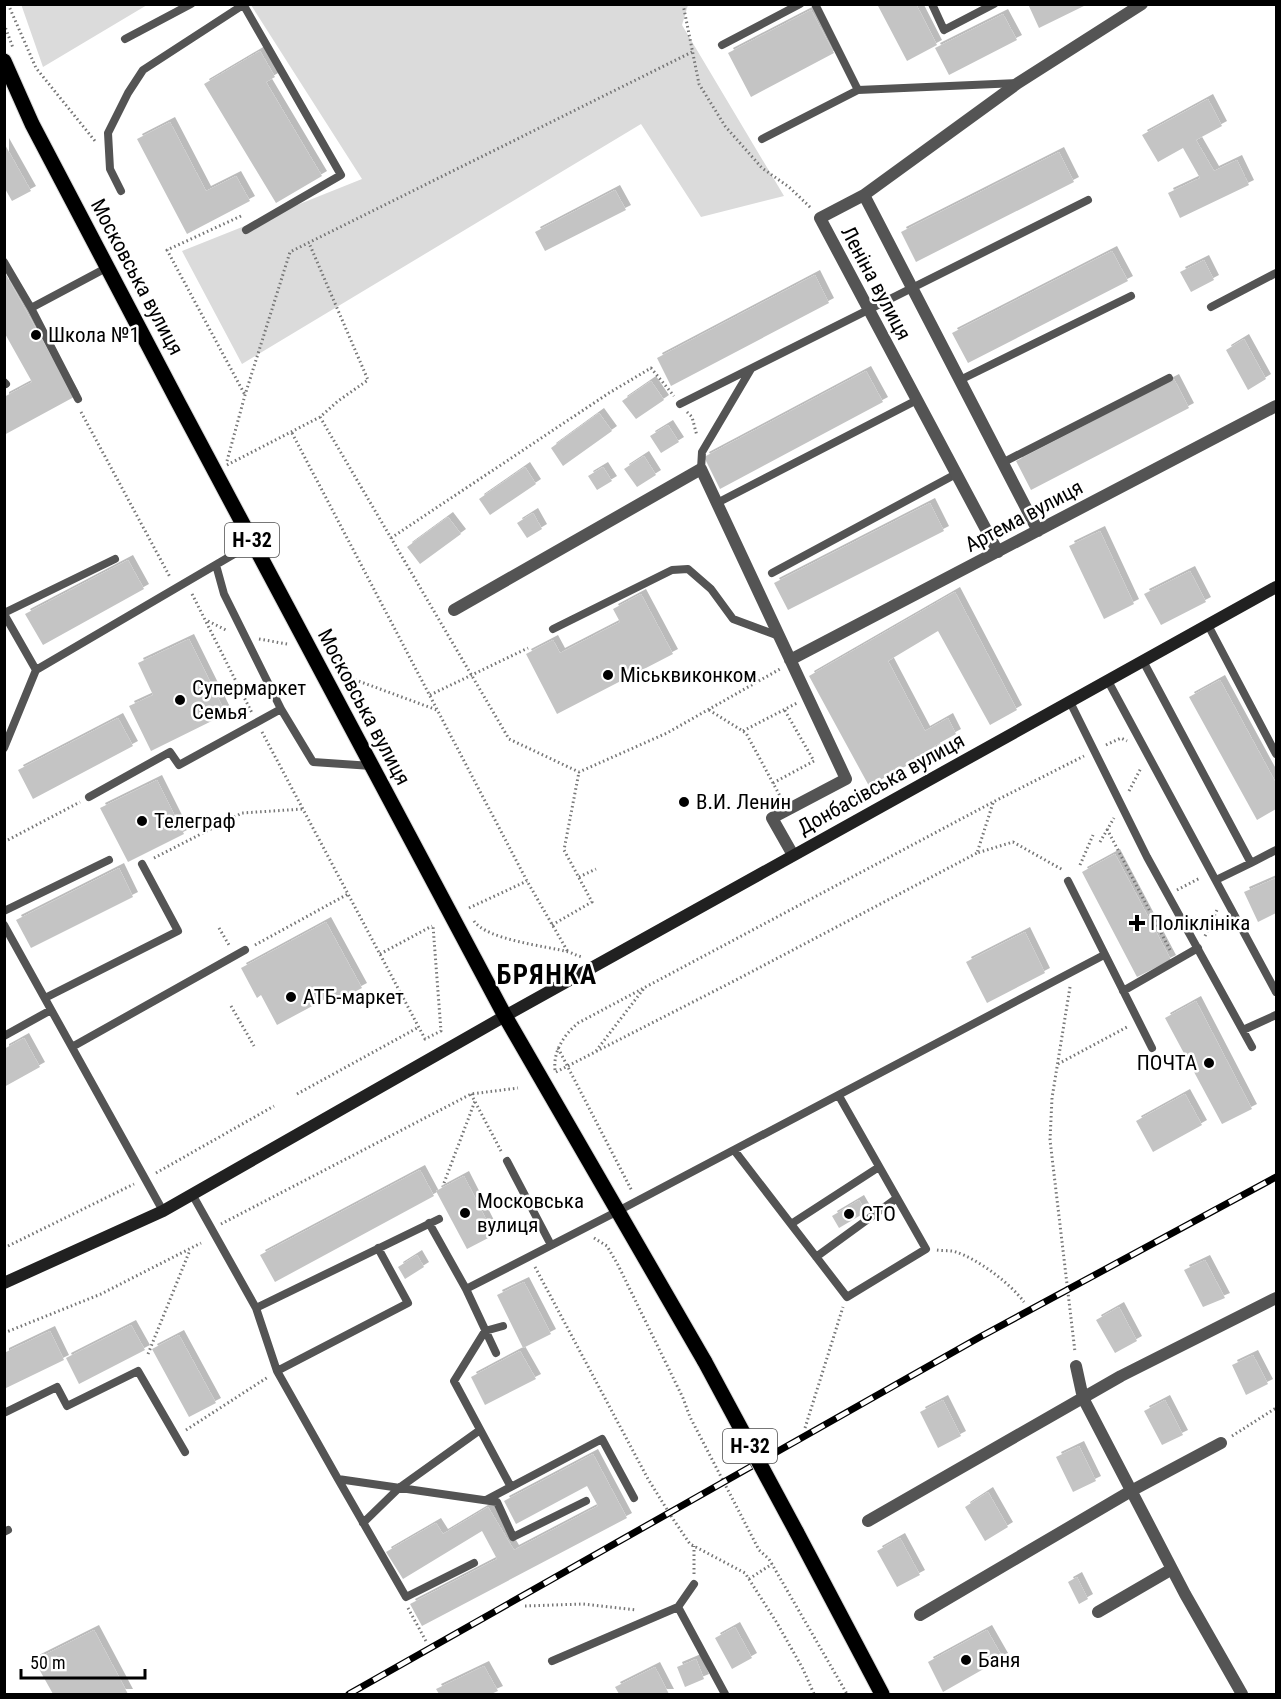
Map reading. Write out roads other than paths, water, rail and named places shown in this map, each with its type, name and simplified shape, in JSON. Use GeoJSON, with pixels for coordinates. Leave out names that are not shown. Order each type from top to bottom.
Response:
{"type":"FeatureCollection","features":[{"type":"Feature","properties":{"kind":"main road","name":"Московська вулиця"},"geometry":{"type":"LineString","coordinates":[[4,61],[32,124],[505,1016],[705,1362],[882,1695]]}},
{"type":"Feature","properties":{"kind":"street"},"geometry":{"type":"LineString","coordinates":[[864,195],[1018,83],[1142,4]]}},
{"type":"Feature","properties":{"kind":"street","name":"Леніна вулиця"},"geometry":{"type":"LineString","coordinates":[[998,552],[820,218],[864,195],[1038,531]]}},
{"type":"Feature","properties":{"kind":"street","name":"Артема вулиця"},"geometry":{"type":"LineString","coordinates":[[786,664],[1276,406]]}},
{"type":"Feature","properties":{"kind":"street"},"geometry":{"type":"LineString","coordinates":[[454,610],[701,469],[779,636],[786,664],[846,778],[772,818],[793,855]]}},
{"type":"Feature","properties":{"kind":"street","name":"Донбасівська вулиця"},"geometry":{"type":"LineString","coordinates":[[4,1283],[163,1211],[505,1016],[1276,587]]}},
{"type":"Feature","properties":{"kind":"street"},"geometry":{"type":"LineString","coordinates":[[868,1521],[1121,1376],[1276,1298]]}},
{"type":"Feature","properties":{"kind":"street"},"geometry":{"type":"LineString","coordinates":[[1076,1366],[1083,1398],[1172,1569],[1242,1695]]}},
{"type":"Feature","properties":{"kind":"street"},"geometry":{"type":"LineString","coordinates":[[920,1615],[1131,1491],[1221,1443]]}},
{"type":"Feature","properties":{"kind":"street"},"geometry":{"type":"LineString","coordinates":[[1098,1612],[1172,1569]]}},
{"type":"Feature","properties":{"kind":"lane"},"geometry":{"type":"LineString","coordinates":[[125,39],[191,4]]}},
{"type":"Feature","properties":{"kind":"lane"},"geometry":{"type":"LineString","coordinates":[[722,45],[800,4]]}},
{"type":"Feature","properties":{"kind":"lane"},"geometry":{"type":"LineString","coordinates":[[815,4],[858,90]]}},
{"type":"Feature","properties":{"kind":"lane"},"geometry":{"type":"LineString","coordinates":[[932,4],[944,30],[994,4]]}},
{"type":"Feature","properties":{"kind":"lane"},"geometry":{"type":"LineString","coordinates":[[121,191],[110,169],[108,133],[143,70],[243,5],[341,175],[246,230]]}},
{"type":"Feature","properties":{"kind":"lane"},"geometry":{"type":"LineString","coordinates":[[762,139],[858,90],[1018,83]]}},
{"type":"Feature","properties":{"kind":"lane"},"geometry":{"type":"LineString","coordinates":[[680,404],[1088,200]]}},
{"type":"Feature","properties":{"kind":"lane"},"geometry":{"type":"LineString","coordinates":[[4,262],[31,308],[78,399]]}},
{"type":"Feature","properties":{"kind":"lane"},"geometry":{"type":"LineString","coordinates":[[31,308],[108,267]]}},
{"type":"Feature","properties":{"kind":"lane"},"geometry":{"type":"LineString","coordinates":[[1211,307],[1276,273]]}},
{"type":"Feature","properties":{"kind":"lane"},"geometry":{"type":"LineString","coordinates":[[960,380],[1131,296]]}},
{"type":"Feature","properties":{"kind":"lane"},"geometry":{"type":"LineString","coordinates":[[701,469],[702,453],[751,368]]}},
{"type":"Feature","properties":{"kind":"lane"},"geometry":{"type":"LineString","coordinates":[[1002,463],[1169,378]]}},
{"type":"Feature","properties":{"kind":"lane"},"geometry":{"type":"LineString","coordinates":[[717,503],[917,400]]}},
{"type":"Feature","properties":{"kind":"lane"},"geometry":{"type":"LineString","coordinates":[[772,573],[956,474]]}},
{"type":"Feature","properties":{"kind":"lane"},"geometry":{"type":"LineString","coordinates":[[4,748],[36,670],[253,543]]}},
{"type":"Feature","properties":{"kind":"lane"},"geometry":{"type":"LineString","coordinates":[[36,670],[4,613],[115,559]]}},
{"type":"Feature","properties":{"kind":"lane"},"geometry":{"type":"LineString","coordinates":[[216,565],[224,594],[281,709],[313,762],[372,766]]}},
{"type":"Feature","properties":{"kind":"lane"},"geometry":{"type":"LineString","coordinates":[[553,629],[672,570],[688,569],[711,589],[733,619],[779,636]]}},
{"type":"Feature","properties":{"kind":"lane"},"geometry":{"type":"LineString","coordinates":[[1208,625],[1276,754]]}},
{"type":"Feature","properties":{"kind":"lane"},"geometry":{"type":"LineString","coordinates":[[1143,661],[1251,862]]}},
{"type":"Feature","properties":{"kind":"lane"},"geometry":{"type":"LineString","coordinates":[[1108,681],[1276,992]]}},
{"type":"Feature","properties":{"kind":"lane"},"geometry":{"type":"LineString","coordinates":[[1070,702],[1147,857],[1200,944],[1252,1047]]}},
{"type":"Feature","properties":{"kind":"lane"},"geometry":{"type":"LineString","coordinates":[[89,797],[170,752],[179,765],[281,709]]}},
{"type":"Feature","properties":{"kind":"lane"},"geometry":{"type":"LineString","coordinates":[[1216,880],[1276,850]]}},
{"type":"Feature","properties":{"kind":"lane"},"geometry":{"type":"LineString","coordinates":[[4,911],[110,860]]}},
{"type":"Feature","properties":{"kind":"lane"},"geometry":{"type":"LineString","coordinates":[[45,998],[178,931],[142,864]]}},
{"type":"Feature","properties":{"kind":"lane"},"geometry":{"type":"LineString","coordinates":[[1068,877],[1104,955],[1152,1048]]}},
{"type":"Feature","properties":{"kind":"lane"},"geometry":{"type":"LineString","coordinates":[[4,925],[163,1211]]}},
{"type":"Feature","properties":{"kind":"lane"},"geometry":{"type":"LineString","coordinates":[[1123,991],[1200,944]]}},
{"type":"Feature","properties":{"kind":"lane"},"geometry":{"type":"LineString","coordinates":[[72,1047],[245,950]]}},
{"type":"Feature","properties":{"kind":"lane"},"geometry":{"type":"LineString","coordinates":[[466,1289],[839,1096],[1104,955]]}},
{"type":"Feature","properties":{"kind":"lane"},"geometry":{"type":"LineString","coordinates":[[4,1036],[51,1010]]}},
{"type":"Feature","properties":{"kind":"lane"},"geometry":{"type":"LineString","coordinates":[[1243,1030],[1276,1015]]}},
{"type":"Feature","properties":{"kind":"lane"},"geometry":{"type":"LineString","coordinates":[[734,1150],[847,1297],[926,1249],[839,1096]]}},
{"type":"Feature","properties":{"kind":"lane"},"geometry":{"type":"LineString","coordinates":[[507,1161],[551,1245]]}},
{"type":"Feature","properties":{"kind":"lane"},"geometry":{"type":"LineString","coordinates":[[791,1224],[879,1167]]}},
{"type":"Feature","properties":{"kind":"lane"},"geometry":{"type":"LineString","coordinates":[[192,1194],[256,1308],[278,1371],[406,1597],[474,1563]]}},
{"type":"Feature","properties":{"kind":"lane"},"geometry":{"type":"LineString","coordinates":[[816,1257],[897,1198]]}},
{"type":"Feature","properties":{"kind":"lane"},"geometry":{"type":"LineString","coordinates":[[256,1308],[439,1219]]}},
{"type":"Feature","properties":{"kind":"lane"},"geometry":{"type":"LineString","coordinates":[[429,1223],[466,1289],[496,1353]]}},
{"type":"Feature","properties":{"kind":"lane"},"geometry":{"type":"LineString","coordinates":[[278,1371],[408,1303],[378,1248]]}},
{"type":"Feature","properties":{"kind":"lane"},"geometry":{"type":"LineString","coordinates":[[503,1326],[485,1331],[454,1381],[511,1487]]}},
{"type":"Feature","properties":{"kind":"lane"},"geometry":{"type":"LineString","coordinates":[[4,1413],[57,1387],[67,1406],[138,1371],[185,1452]]}},
{"type":"Feature","properties":{"kind":"lane"},"geometry":{"type":"LineString","coordinates":[[363,1523],[399,1488],[480,1430]]}},
{"type":"Feature","properties":{"kind":"lane"},"geometry":{"type":"LineString","coordinates":[[486,1500],[603,1438],[634,1498]]}},
{"type":"Feature","properties":{"kind":"lane"},"geometry":{"type":"LineString","coordinates":[[338,1479],[497,1502],[513,1537],[586,1500]]}},
{"type":"Feature","properties":{"kind":"lane"},"geometry":{"type":"LineString","coordinates":[[552,1661],[678,1606],[694,1584]]}},
{"type":"Feature","properties":{"kind":"lane"},"geometry":{"type":"LineString","coordinates":[[678,1606],[725,1695]]}},
{"type":"Feature","properties":{"kind":"railway"},"geometry":{"type":"LineString","coordinates":[[349,1694],[980,1337],[1276,1177]]}},
{"type":"Feature","properties":{"kind":"place","name":"Школа №1"},"geometry":{"type":"Point","coordinates":[36,335]}},
{"type":"Feature","properties":{"kind":"place","name":"Міськвиконком"},"geometry":{"type":"Point","coordinates":[608,675]}},
{"type":"Feature","properties":{"kind":"place","name":"Супермаркет Семья"},"geometry":{"type":"Point","coordinates":[180,700]}},
{"type":"Feature","properties":{"kind":"place","name":"В.И. Ленин"},"geometry":{"type":"Point","coordinates":[684,802]}},
{"type":"Feature","properties":{"kind":"place","name":"Телеграф"},"geometry":{"type":"Point","coordinates":[142,821]}},
{"type":"Feature","properties":{"kind":"place","name":"Поліклініка"},"geometry":{"type":"Point","coordinates":[1137,923]}},
{"type":"Feature","properties":{"kind":"place","name":"АТБ-маркет"},"geometry":{"type":"Point","coordinates":[291,997]}},
{"type":"Feature","properties":{"kind":"place","name":"ПОЧТА"},"geometry":{"type":"Point","coordinates":[1209,1063]}},
{"type":"Feature","properties":{"kind":"place","name":"Московська вулиця"},"geometry":{"type":"Point","coordinates":[465,1213]}},
{"type":"Feature","properties":{"kind":"place","name":"СТО"},"geometry":{"type":"Point","coordinates":[849,1214]}},
{"type":"Feature","properties":{"kind":"place","name":"Баня"},"geometry":{"type":"Point","coordinates":[966,1660]}},
{"type":"Feature","properties":{"kind":"district","name":"БРЯНКА"},"geometry":{"type":"Point","coordinates":[547,975]}}]}
